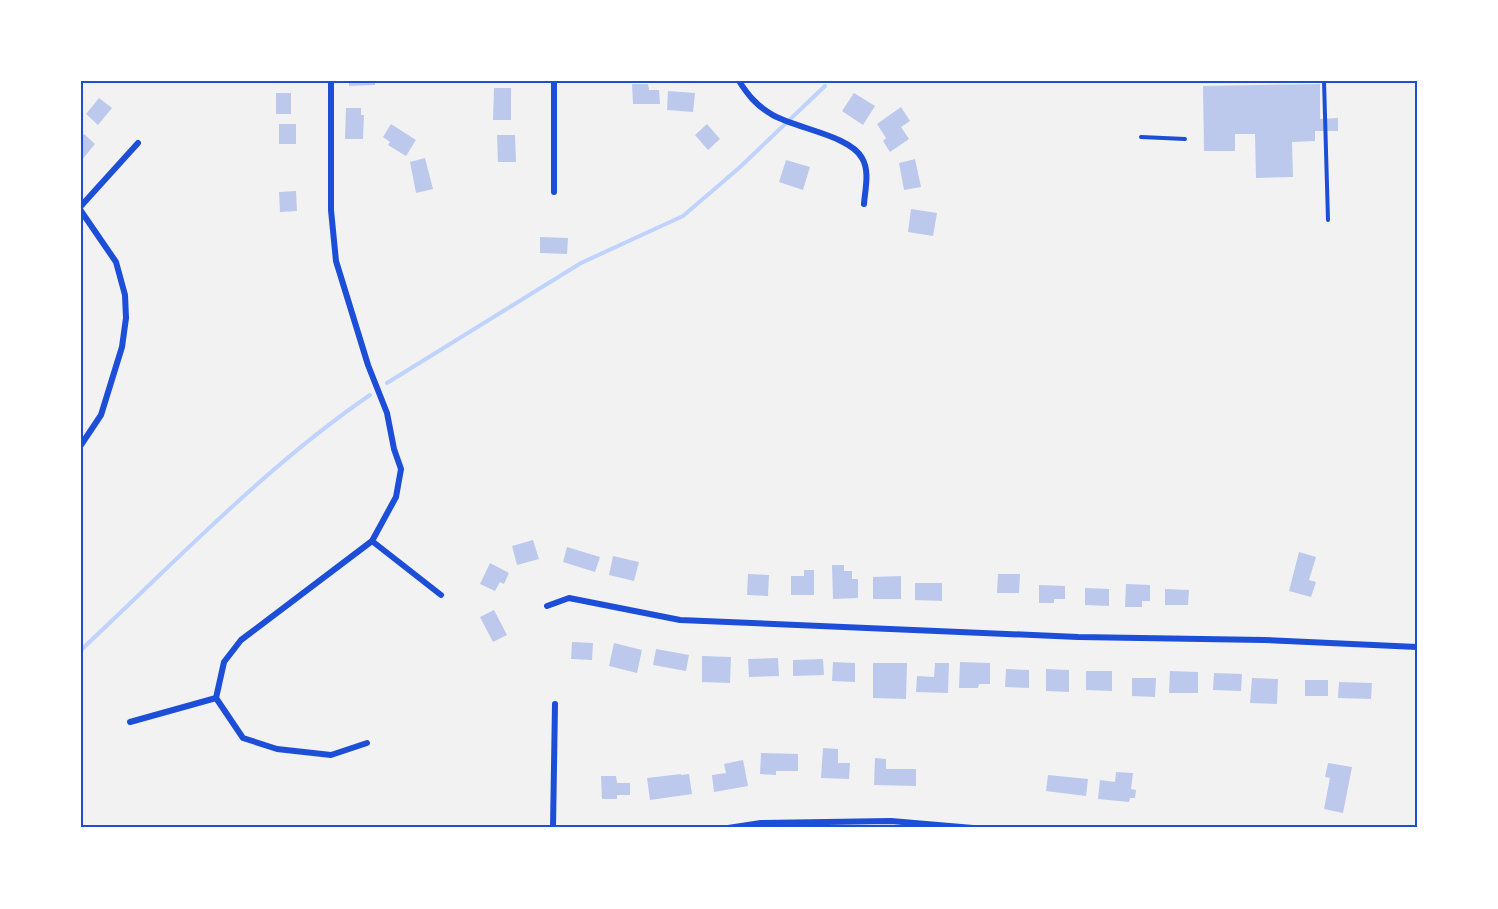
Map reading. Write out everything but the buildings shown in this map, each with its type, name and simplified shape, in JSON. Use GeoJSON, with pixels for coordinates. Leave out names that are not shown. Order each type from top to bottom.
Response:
{"type":"FeatureCollection","features":[{"type":"Feature","properties":{"kind":"street"},"geometry":{"type":"LineString","coordinates":[[331,81],[331,210],[336,261],[368,365],[387,413],[394,449],[401,469],[396,497],[372,541],[241,640],[224,662],[216,698],[243,738],[277,749],[331,755],[367,743]]}},
{"type":"Feature","properties":{"kind":"street"},"geometry":{"type":"LineString","coordinates":[[554,81],[554,192]]}},
{"type":"Feature","properties":{"kind":"street"},"geometry":{"type":"LineString","coordinates":[[739,81],[753,102],[773,116],[850,144],[862,158],[867,174],[864,204]]}},
{"type":"Feature","properties":{"kind":"street"},"geometry":{"type":"LineString","coordinates":[[81,206],[138,143]]}},
{"type":"Feature","properties":{"kind":"street"},"geometry":{"type":"LineString","coordinates":[[81,211],[116,262],[125,295],[126,318],[122,347],[101,415],[81,445]]}},
{"type":"Feature","properties":{"kind":"street"},"geometry":{"type":"LineString","coordinates":[[372,541],[441,596]]}},
{"type":"Feature","properties":{"kind":"street"},"geometry":{"type":"LineString","coordinates":[[547,606],[569,598],[680,620],[1078,637],[1264,640],[1417,647]]}},
{"type":"Feature","properties":{"kind":"street"},"geometry":{"type":"LineString","coordinates":[[130,722],[216,698]]}},
{"type":"Feature","properties":{"kind":"street"},"geometry":{"type":"LineString","coordinates":[[553,828],[555,704]]}},
{"type":"Feature","properties":{"kind":"street"},"geometry":{"type":"LineString","coordinates":[[728,828],[761,823],[891,821],[973,828]]}},
{"type":"Feature","properties":{"kind":"lane"},"geometry":{"type":"LineString","coordinates":[[1324,81],[1328,220]]}},
{"type":"Feature","properties":{"kind":"lane"},"geometry":{"type":"LineString","coordinates":[[1141,137],[1185,140]]}},
{"type":"Feature","properties":{"kind":"waterway"},"geometry":{"type":"LineString","coordinates":[[387,383],[581,263],[683,216],[739,168],[825,86]]}},
{"type":"Feature","properties":{"kind":"waterway"},"geometry":{"type":"LineString","coordinates":[[81,650],[257,484],[331,423],[370,395]]}}]}
